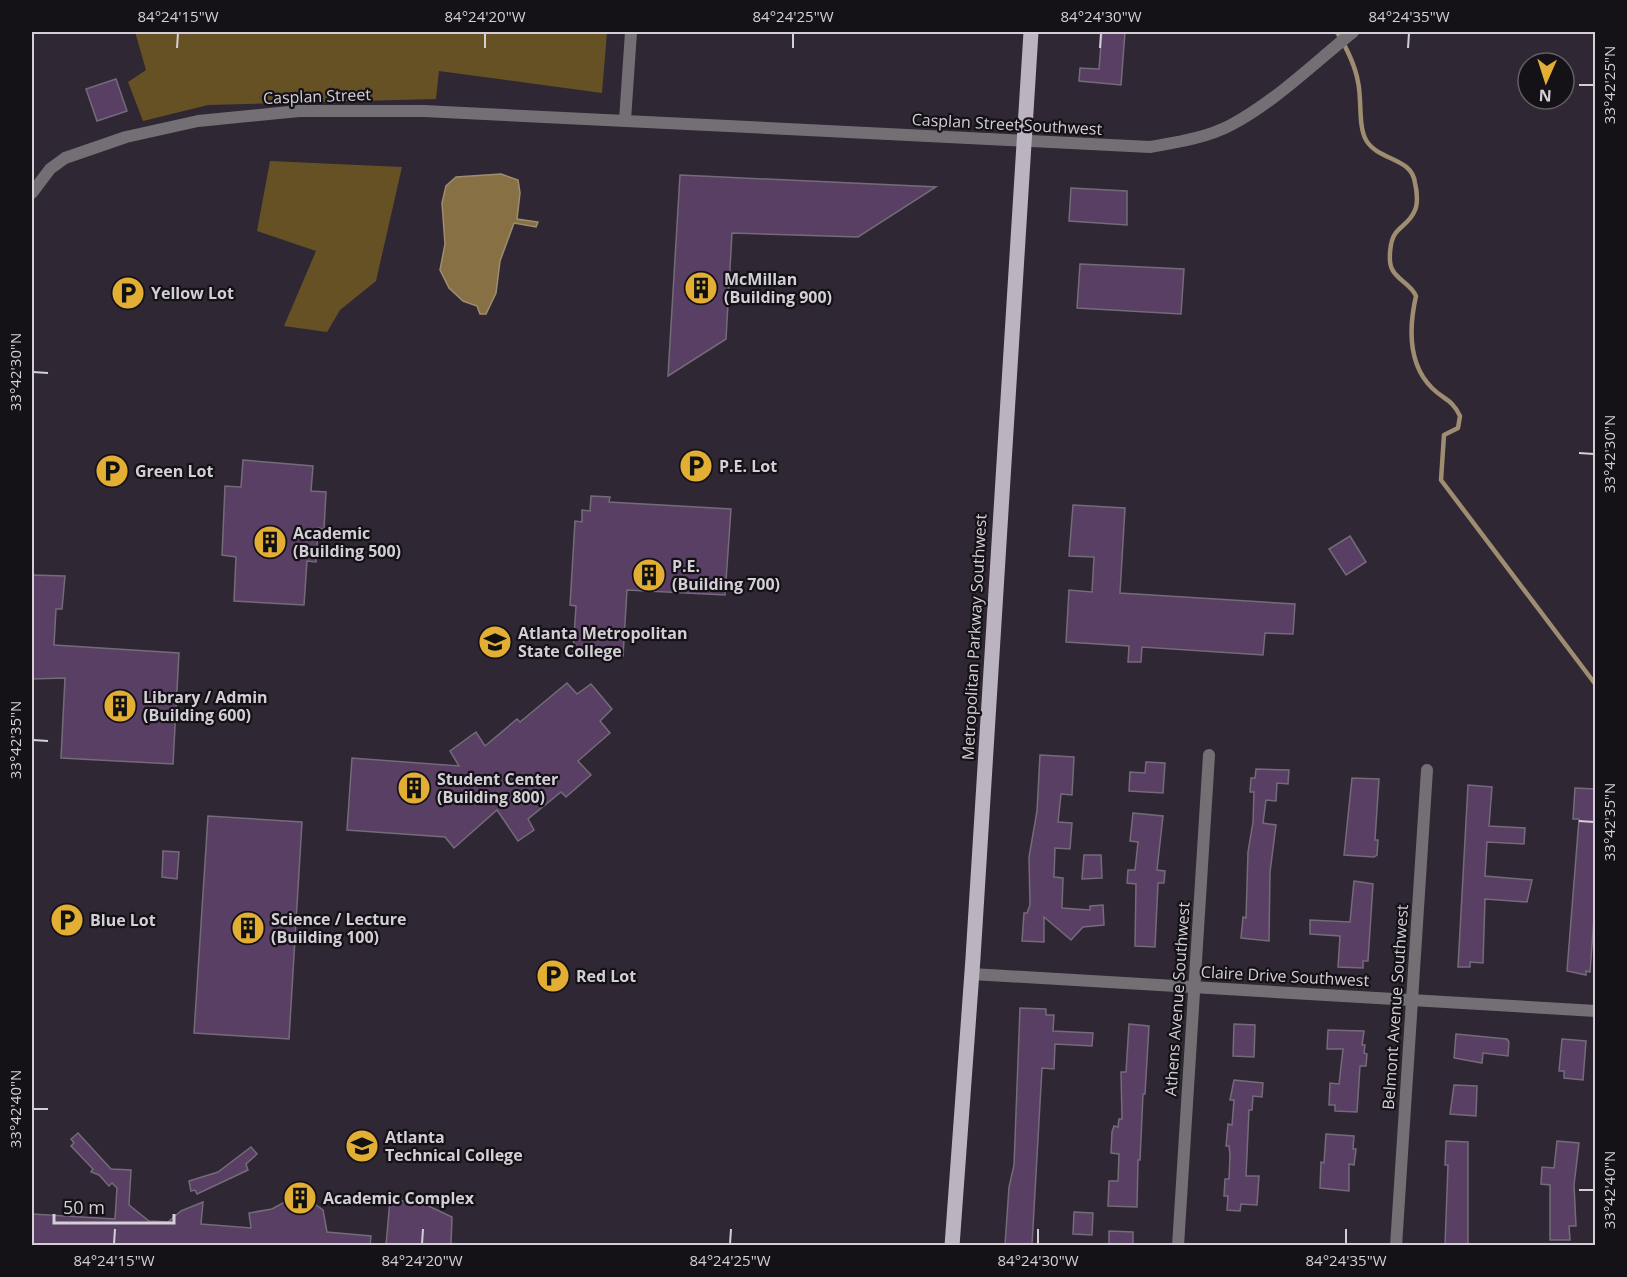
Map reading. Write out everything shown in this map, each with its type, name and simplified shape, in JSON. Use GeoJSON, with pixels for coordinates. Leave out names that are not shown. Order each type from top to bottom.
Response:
{"type":"FeatureCollection","features":[{"type":"Feature","properties":{"kind":"main road","name":"Metropolitan Parkway Southwest"},"geometry":{"type":"LineString","coordinates":[[952,1245],[972,974],[1031,32]]}},
{"type":"Feature","properties":{"kind":"street"},"geometry":{"type":"LineString","coordinates":[[625,120],[631,32]]}},
{"type":"Feature","properties":{"kind":"street","name":"Casplan Street Southwest"},"geometry":{"type":"LineString","coordinates":[[625,120],[1150,147],[1191,140],[1230,125],[1269,100],[1353,32]]}},
{"type":"Feature","properties":{"kind":"street","name":"Casplan Street"},"geometry":{"type":"LineString","coordinates":[[32,193],[50,169],[75,153],[160,128],[247,115],[372,110],[625,120]]}},
{"type":"Feature","properties":{"kind":"street","name":"Athens Avenue Southwest"},"geometry":{"type":"LineString","coordinates":[[1178,1245],[1209,755]]}},
{"type":"Feature","properties":{"kind":"street","name":"Belmont Avenue Southwest"},"geometry":{"type":"LineString","coordinates":[[1396,1245],[1428,770]]}},
{"type":"Feature","properties":{"kind":"street","name":"Claire Drive Southwest"},"geometry":{"type":"LineString","coordinates":[[972,974],[1596,1011]]}},
{"type":"Feature","properties":{"kind":"shaded area"},"geometry":{"type":"Polygon","coordinates":[[[135,32],[607,32],[602,93],[439,71],[436,99],[208,105],[143,121],[128,82],[146,70],[135,32]]]}},
{"type":"Feature","properties":{"kind":"shaded area"},"geometry":{"type":"Polygon","coordinates":[[[270,161],[402,167],[376,281],[340,310],[327,332],[284,326],[316,251],[257,231],[270,161]]]}},
{"type":"Feature","properties":{"kind":"shaded area"},"geometry":{"type":"Polygon","coordinates":[[[501,174],[518,180],[520,193],[517,219],[538,222],[536,227],[514,223],[500,261],[496,293],[486,314],[480,314],[477,306],[463,301],[449,288],[440,270],[445,244],[442,203],[446,186],[456,177],[501,174]]]}},
{"type":"Feature","properties":{"kind":"building"},"geometry":{"type":"Polygon","coordinates":[[[1102,32],[1125,32],[1121,85],[1079,81],[1080,68],[1099,69],[1102,32]]]}},
{"type":"Feature","properties":{"kind":"building"},"geometry":{"type":"Polygon","coordinates":[[[116,79],[127,111],[97,121],[86,89],[116,79]]]}},
{"type":"Feature","properties":{"kind":"building","name":"McMillan (Building 900)"},"geometry":{"type":"Polygon","coordinates":[[[680,175],[936,187],[858,237],[732,233],[726,339],[668,376],[680,175]]]}},
{"type":"Feature","properties":{"kind":"building"},"geometry":{"type":"Polygon","coordinates":[[[1071,188],[1127,191],[1127,225],[1069,221],[1071,188]]]}},
{"type":"Feature","properties":{"kind":"building"},"geometry":{"type":"Polygon","coordinates":[[[1080,264],[1184,269],[1181,314],[1077,308],[1080,264]]]}},
{"type":"Feature","properties":{"kind":"building","name":"Academic (Building 500)"},"geometry":{"type":"Polygon","coordinates":[[[243,460],[313,466],[311,491],[326,492],[324,529],[318,528],[316,562],[307,561],[304,605],[234,601],[236,557],[222,555],[225,486],[241,487],[243,460]]]}},
{"type":"Feature","properties":{"kind":"building","name":"P.E. (Building 700)"},"geometry":{"type":"Polygon","coordinates":[[[591,496],[610,497],[609,502],[731,509],[725,595],[627,590],[623,656],[573,653],[576,606],[570,605],[575,521],[582,522],[582,510],[590,511],[591,496]]]}},
{"type":"Feature","properties":{"kind":"building"},"geometry":{"type":"Polygon","coordinates":[[[1073,505],[1125,508],[1120,593],[1295,604],[1293,634],[1265,633],[1263,655],[1142,647],[1141,662],[1128,662],[1129,646],[1066,642],[1069,590],[1092,592],[1094,557],[1069,556],[1073,505]]]}},
{"type":"Feature","properties":{"kind":"building"},"geometry":{"type":"Polygon","coordinates":[[[1350,536],[1366,562],[1346,575],[1329,549],[1350,536]]]}},
{"type":"Feature","properties":{"kind":"building","name":"Library / Admin (Building 600)"},"geometry":{"type":"Polygon","coordinates":[[[32,575],[65,576],[62,609],[56,609],[54,645],[179,653],[173,764],[61,758],[65,678],[32,679],[32,575]]]}},
{"type":"Feature","properties":{"kind":"building"},"geometry":{"type":"Polygon","coordinates":[[[567,683],[577,694],[591,684],[612,709],[600,721],[610,733],[578,761],[591,775],[566,797],[561,792],[528,819],[534,830],[518,841],[497,810],[454,848],[445,837],[347,830],[352,758],[459,766],[450,751],[476,732],[485,746],[517,719],[520,722],[567,683]]]}},
{"type":"Feature","properties":{"kind":"building"},"geometry":{"type":"Polygon","coordinates":[[[1040,755],[1074,757],[1072,795],[1061,794],[1058,822],[1072,823],[1070,849],[1055,848],[1054,877],[1063,878],[1062,908],[1090,910],[1090,906],[1103,905],[1104,925],[1083,927],[1071,940],[1044,917],[1044,942],[1022,941],[1024,913],[1027,913],[1030,905],[1029,857],[1037,811],[1040,755]]]}},
{"type":"Feature","properties":{"kind":"building"},"geometry":{"type":"Polygon","coordinates":[[[1146,762],[1165,763],[1163,793],[1129,791],[1130,772],[1145,773],[1146,762]]]}},
{"type":"Feature","properties":{"kind":"building"},"geometry":{"type":"Polygon","coordinates":[[[1256,769],[1289,770],[1288,784],[1277,783],[1276,801],[1266,800],[1263,823],[1276,825],[1270,872],[1269,941],[1241,938],[1243,917],[1246,918],[1248,852],[1253,822],[1254,792],[1250,792],[1251,778],[1255,778],[1256,769]]]}},
{"type":"Feature","properties":{"kind":"building"},"geometry":{"type":"Polygon","coordinates":[[[1352,778],[1379,779],[1375,840],[1378,840],[1377,855],[1374,857],[1344,855],[1352,778]]]}},
{"type":"Feature","properties":{"kind":"building"},"geometry":{"type":"Polygon","coordinates":[[[1468,785],[1492,787],[1489,826],[1525,828],[1524,844],[1487,842],[1485,876],[1532,880],[1527,902],[1485,899],[1483,963],[1470,962],[1470,967],[1458,967],[1468,785]]]}},
{"type":"Feature","properties":{"kind":"building"},"geometry":{"type":"Polygon","coordinates":[[[1575,788],[1596,789],[1596,891],[1590,972],[1586,971],[1586,975],[1567,971],[1579,819],[1573,819],[1575,788]]]}},
{"type":"Feature","properties":{"kind":"building"},"geometry":{"type":"Polygon","coordinates":[[[1133,813],[1163,816],[1157,870],[1165,871],[1164,883],[1158,883],[1155,947],[1135,946],[1136,884],[1127,883],[1128,870],[1135,870],[1138,842],[1130,841],[1133,813]]]}},
{"type":"Feature","properties":{"kind":"building","name":"Science / Lecture (Building 100)"},"geometry":{"type":"Polygon","coordinates":[[[208,816],[302,822],[289,1039],[194,1033],[208,816]]]}},
{"type":"Feature","properties":{"kind":"building"},"geometry":{"type":"Polygon","coordinates":[[[163,851],[179,852],[177,879],[162,877],[163,851]]]}},
{"type":"Feature","properties":{"kind":"building"},"geometry":{"type":"Polygon","coordinates":[[[1084,855],[1101,855],[1102,878],[1082,879],[1084,855]]]}},
{"type":"Feature","properties":{"kind":"building"},"geometry":{"type":"Polygon","coordinates":[[[1354,881],[1373,884],[1368,961],[1363,961],[1363,968],[1338,967],[1340,936],[1310,934],[1310,920],[1350,922],[1354,881]]]}},
{"type":"Feature","properties":{"kind":"building"},"geometry":{"type":"Polygon","coordinates":[[[1020,1008],[1046,1009],[1046,1015],[1054,1015],[1053,1031],[1093,1033],[1092,1046],[1055,1044],[1054,1069],[1042,1068],[1032,1245],[1005,1245],[1009,1187],[1014,1165],[1020,1008]]]}},
{"type":"Feature","properties":{"kind":"building"},"geometry":{"type":"Polygon","coordinates":[[[1129,1024],[1149,1026],[1140,1160],[1138,1160],[1137,1207],[1108,1206],[1109,1181],[1118,1181],[1119,1154],[1111,1153],[1112,1132],[1114,1126],[1118,1127],[1119,1119],[1122,1119],[1121,1072],[1126,1072],[1129,1024]]]}},
{"type":"Feature","properties":{"kind":"building"},"geometry":{"type":"Polygon","coordinates":[[[1234,1024],[1255,1025],[1254,1057],[1233,1056],[1234,1024]]]}},
{"type":"Feature","properties":{"kind":"building"},"geometry":{"type":"Polygon","coordinates":[[[1328,1030],[1364,1031],[1362,1045],[1365,1045],[1364,1053],[1367,1054],[1366,1066],[1360,1066],[1357,1112],[1335,1111],[1335,1105],[1329,1105],[1330,1083],[1339,1084],[1343,1049],[1327,1049],[1328,1030]]]}},
{"type":"Feature","properties":{"kind":"building"},"geometry":{"type":"Polygon","coordinates":[[[1456,1034],[1507,1039],[1509,1042],[1508,1056],[1483,1053],[1482,1063],[1454,1058],[1456,1034]]]}},
{"type":"Feature","properties":{"kind":"building"},"geometry":{"type":"Polygon","coordinates":[[[1562,1039],[1586,1041],[1583,1080],[1564,1078],[1564,1071],[1559,1071],[1562,1039]]]}},
{"type":"Feature","properties":{"kind":"building"},"geometry":{"type":"Polygon","coordinates":[[[1234,1080],[1263,1083],[1262,1097],[1253,1096],[1252,1110],[1249,1110],[1246,1176],[1259,1176],[1257,1205],[1241,1204],[1240,1211],[1227,1210],[1228,1196],[1224,1196],[1225,1179],[1229,1179],[1230,1155],[1229,1146],[1226,1146],[1228,1124],[1232,1125],[1234,1100],[1230,1100],[1234,1080]]]}},
{"type":"Feature","properties":{"kind":"building"},"geometry":{"type":"Polygon","coordinates":[[[1454,1085],[1477,1086],[1476,1116],[1450,1114],[1454,1085]]]}},
{"type":"Feature","properties":{"kind":"building","name":"Academic Complex"},"geometry":{"type":"Polygon","coordinates":[[[78,1133],[111,1169],[131,1170],[129,1205],[149,1221],[168,1222],[181,1211],[203,1202],[201,1224],[251,1228],[249,1213],[272,1209],[292,1198],[306,1198],[323,1210],[327,1232],[371,1236],[370,1245],[32,1245],[32,1214],[115,1219],[117,1188],[112,1183],[109,1186],[99,1175],[91,1172],[93,1169],[71,1146],[74,1143],[71,1139],[78,1133]]]}},
{"type":"Feature","properties":{"kind":"building"},"geometry":{"type":"Polygon","coordinates":[[[1326,1134],[1354,1136],[1353,1149],[1356,1149],[1354,1165],[1349,1164],[1349,1191],[1320,1188],[1321,1162],[1324,1163],[1326,1134]]]}},
{"type":"Feature","properties":{"kind":"building"},"geometry":{"type":"Polygon","coordinates":[[[1446,1141],[1468,1142],[1468,1245],[1445,1245],[1448,1165],[1445,1165],[1446,1141]]]}},
{"type":"Feature","properties":{"kind":"building"},"geometry":{"type":"Polygon","coordinates":[[[1557,1141],[1579,1143],[1574,1185],[1576,1226],[1569,1226],[1570,1240],[1550,1240],[1550,1185],[1541,1184],[1542,1167],[1554,1168],[1557,1141]]]}},
{"type":"Feature","properties":{"kind":"building"},"geometry":{"type":"Polygon","coordinates":[[[251,1147],[257,1154],[246,1164],[248,1170],[197,1194],[195,1190],[191,1191],[189,1181],[218,1172],[251,1147]]]}},
{"type":"Feature","properties":{"kind":"building","name":"Academic Complex"},"geometry":{"type":"Polygon","coordinates":[[[390,1200],[420,1202],[452,1217],[451,1245],[386,1245],[390,1200]]]}},
{"type":"Feature","properties":{"kind":"building"},"geometry":{"type":"Polygon","coordinates":[[[1074,1212],[1093,1213],[1092,1235],[1073,1234],[1074,1212]]]}},
{"type":"Feature","properties":{"kind":"building"},"geometry":{"type":"Polygon","coordinates":[[[1109,1231],[1133,1232],[1133,1245],[1109,1245],[1109,1231]]]}},
{"type":"Feature","properties":{"kind":"waterway"},"geometry":{"type":"LineString","coordinates":[[1337,32],[1357,75],[1362,127],[1366,140],[1378,152],[1408,168],[1415,183],[1416,207],[1411,218],[1393,237],[1390,261],[1394,273],[1411,288],[1416,296],[1412,320],[1412,345],[1418,368],[1432,388],[1451,403],[1460,416],[1458,428],[1444,435],[1441,480],[1596,685]]}},
{"type":"Feature","properties":{"kind":"place","name":"McMillan (Building 900)"},"geometry":{"type":"Point","coordinates":[701,288]}},
{"type":"Feature","properties":{"kind":"place","name":"Yellow Lot"},"geometry":{"type":"Point","coordinates":[128,293]}},
{"type":"Feature","properties":{"kind":"place","name":"P.E. Lot"},"geometry":{"type":"Point","coordinates":[696,466]}},
{"type":"Feature","properties":{"kind":"place","name":"Green Lot"},"geometry":{"type":"Point","coordinates":[112,471]}},
{"type":"Feature","properties":{"kind":"place","name":"Academic (Building 500)"},"geometry":{"type":"Point","coordinates":[270,542]}},
{"type":"Feature","properties":{"kind":"place","name":"P.E. (Building 700)"},"geometry":{"type":"Point","coordinates":[649,575]}},
{"type":"Feature","properties":{"kind":"place","name":"Atlanta Metropolitan State College"},"geometry":{"type":"Point","coordinates":[495,642]}},
{"type":"Feature","properties":{"kind":"place","name":"Library / Admin (Building 600)"},"geometry":{"type":"Point","coordinates":[120,706]}},
{"type":"Feature","properties":{"kind":"place","name":"Student Center (Building 800)"},"geometry":{"type":"Point","coordinates":[414,788]}},
{"type":"Feature","properties":{"kind":"place","name":"Blue Lot"},"geometry":{"type":"Point","coordinates":[67,920]}},
{"type":"Feature","properties":{"kind":"place","name":"Science / Lecture (Building 100)"},"geometry":{"type":"Point","coordinates":[248,928]}},
{"type":"Feature","properties":{"kind":"place","name":"Red Lot"},"geometry":{"type":"Point","coordinates":[553,976]}},
{"type":"Feature","properties":{"kind":"place","name":"Atlanta Technical College"},"geometry":{"type":"Point","coordinates":[362,1146]}},
{"type":"Feature","properties":{"kind":"place","name":"Academic Complex"},"geometry":{"type":"Point","coordinates":[300,1198]}}]}
